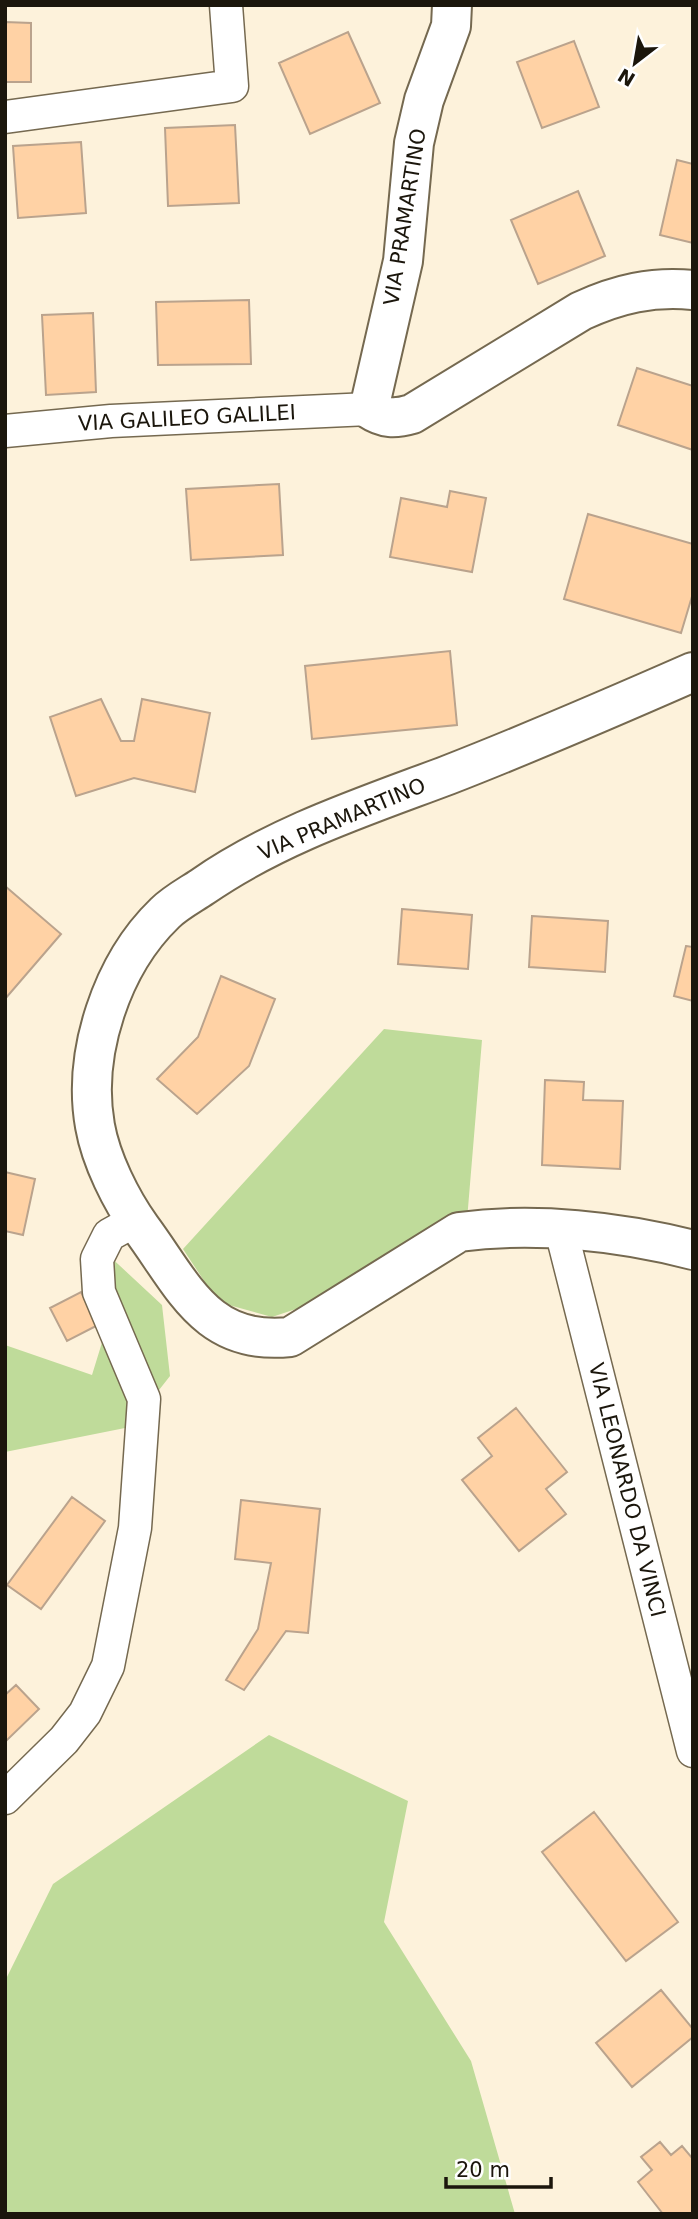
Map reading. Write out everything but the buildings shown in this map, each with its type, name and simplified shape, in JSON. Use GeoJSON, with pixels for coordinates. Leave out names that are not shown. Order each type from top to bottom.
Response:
{"type":"FeatureCollection","features":[{"type":"Feature","properties":{"kind":"street"},"geometry":{"type":"LineString","coordinates":[[5,117],[232,86],[226,5]]}},
{"type":"Feature","properties":{"kind":"street","name":"VIA PRAMARTINO"},"geometry":{"type":"LineString","coordinates":[[369,409],[403,261],[414,143],[424,100],[450,26],[452,5]]}},
{"type":"Feature","properties":{"kind":"street"},"geometry":{"type":"LineString","coordinates":[[369,409],[379,416],[396,419],[412,414],[581,311],[607,299],[637,290],[693,290]]}},
{"type":"Feature","properties":{"kind":"street","name":"VIA GALILEO GALILEI"},"geometry":{"type":"LineString","coordinates":[[5,431],[111,421],[369,409]]}},
{"type":"Feature","properties":{"kind":"street","name":"VIA PRAMARTINO"},"geometry":{"type":"LineString","coordinates":[[693,672],[532,742],[282,839],[218,876],[166,911],[140,940],[120,976],[96,1048],[94,1125],[102,1152],[135,1220],[201,1309],[218,1325],[269,1339],[290,1337],[459,1232],[490,1228],[561,1230],[693,1250]]}},
{"type":"Feature","properties":{"kind":"street"},"geometry":{"type":"LineString","coordinates":[[5,1798],[64,1740],[85,1713],[108,1666],[135,1528],[144,1399],[99,1292],[97,1259],[109,1235],[135,1220]]}},
{"type":"Feature","properties":{"kind":"street","name":"VIA LEONARDO DA VINCI"},"geometry":{"type":"LineString","coordinates":[[561,1230],[693,1751]]}},
{"type":"Feature","properties":{"kind":"green space"},"geometry":{"type":"Polygon","coordinates":[[[384,1029],[482,1040],[467,1220],[398,1247],[323,1300],[272,1317],[218,1302],[183,1249],[384,1029]]]}},
{"type":"Feature","properties":{"kind":"green space"},"geometry":{"type":"Polygon","coordinates":[[[90,1238],[162,1305],[170,1376],[130,1427],[5,1452],[5,1345],[92,1375],[104,1336],[82,1256],[90,1238]]]}},
{"type":"Feature","properties":{"kind":"green space"},"geometry":{"type":"Polygon","coordinates":[[[269,1735],[408,1801],[384,1922],[471,2061],[515,2214],[5,2214],[5,1981],[53,1884],[269,1735]]]}}]}
